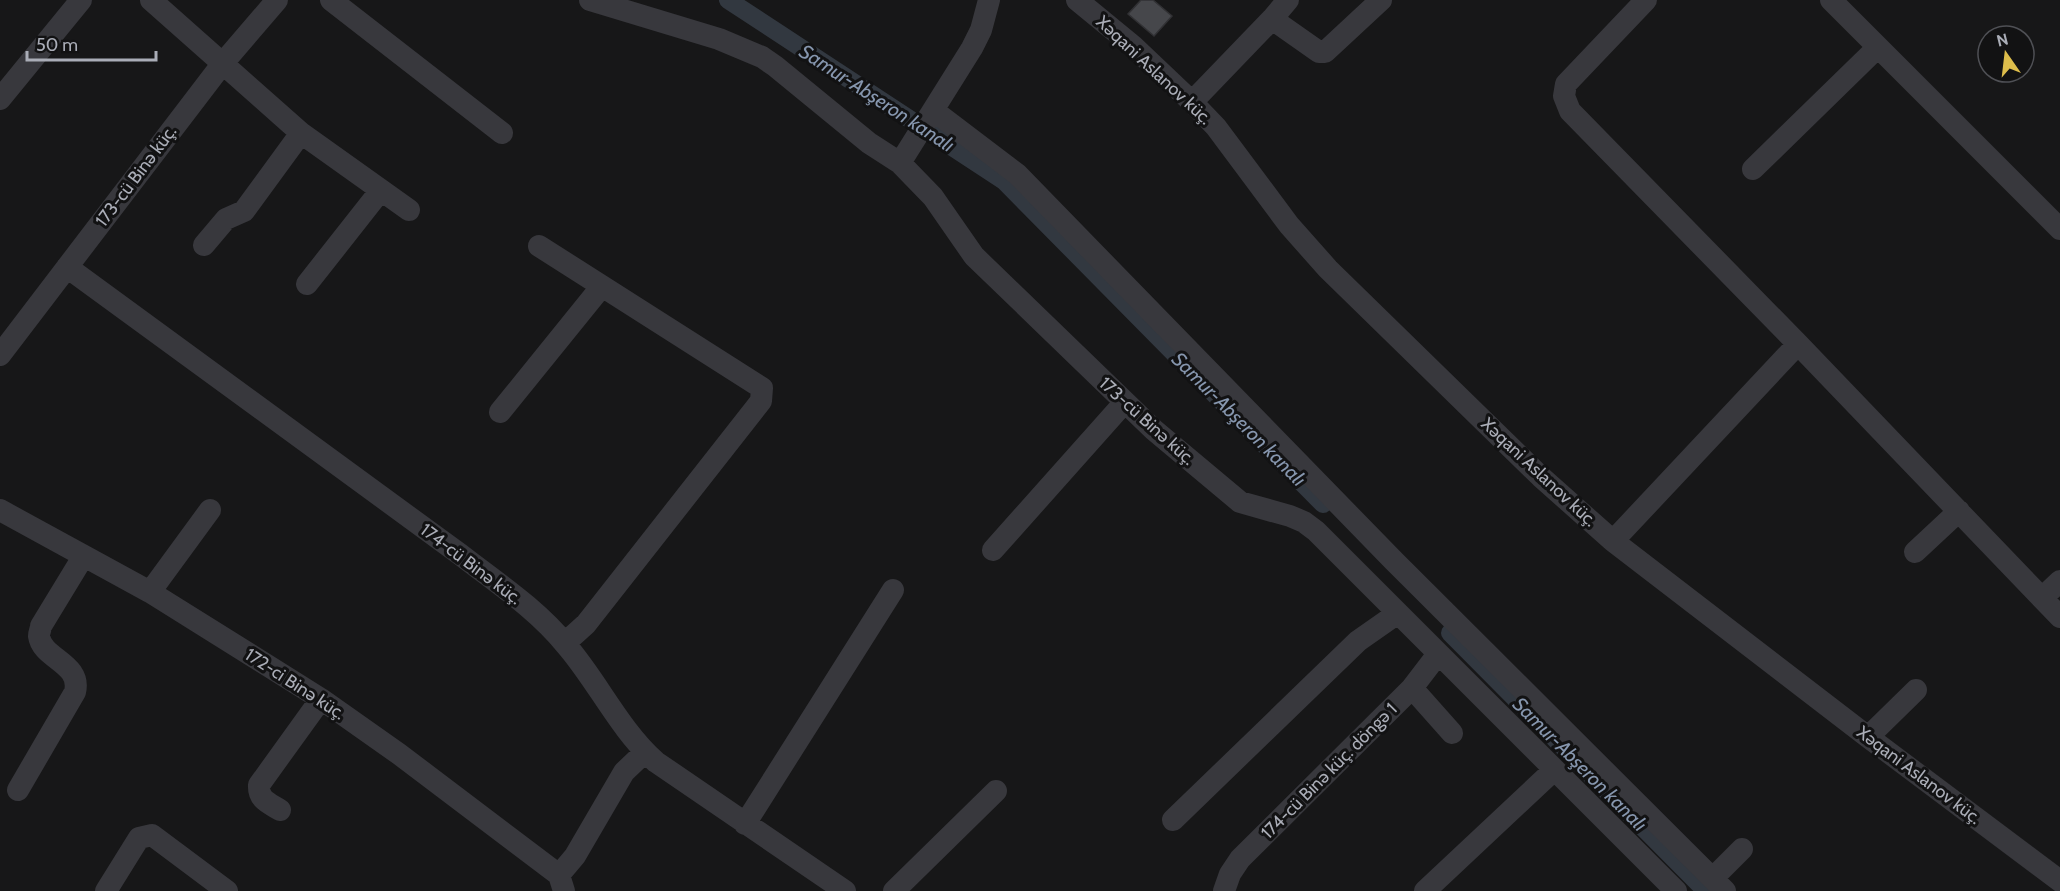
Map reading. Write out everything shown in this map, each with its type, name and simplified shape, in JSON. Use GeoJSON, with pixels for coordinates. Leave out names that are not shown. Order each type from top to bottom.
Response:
{"type":"FeatureCollection","features":[{"type":"Feature","properties":{"kind":"street"},"geometry":{"type":"LineString","coordinates":[[0,99],[81,0]]}},
{"type":"Feature","properties":{"kind":"street"},"geometry":{"type":"LineString","coordinates":[[151,0],[301,132],[409,210]]}},
{"type":"Feature","properties":{"kind":"street","name":"173-cü Binə küç."},"geometry":{"type":"LineString","coordinates":[[0,356],[223,63],[277,0]]}},
{"type":"Feature","properties":{"kind":"street"},"geometry":{"type":"LineString","coordinates":[[331,0],[502,133]]}},
{"type":"Feature","properties":{"kind":"street","name":"173-cü Binə küç."},"geometry":{"type":"LineString","coordinates":[[590,0],[719,39],[762,57],[795,81],[869,143],[900,163],[933,197],[974,256],[1124,403],[1240,502],[1304,522],[1327,542],[1672,890]]}},
{"type":"Feature","properties":{"kind":"street"},"geometry":{"type":"LineString","coordinates":[[900,163],[972,48],[981,30],[989,0]]}},
{"type":"Feature","properties":{"kind":"street","name":"Xəqani Aslanov küç."},"geometry":{"type":"LineString","coordinates":[[1077,0],[1133,46],[1216,127],[1289,225],[1328,269],[1542,477],[1612,541],[2060,881]]}},
{"type":"Feature","properties":{"kind":"street"},"geometry":{"type":"LineString","coordinates":[[1192,102],[1288,0]]}},
{"type":"Feature","properties":{"kind":"street"},"geometry":{"type":"LineString","coordinates":[[1272,19],[1319,52],[1325,52],[1381,0]]}},
{"type":"Feature","properties":{"kind":"street"},"geometry":{"type":"LineString","coordinates":[[1646,0],[1566,84],[1564,96],[1569,111],[1798,344],[2060,617]]}},
{"type":"Feature","properties":{"kind":"street"},"geometry":{"type":"LineString","coordinates":[[1831,0],[2060,229]]}},
{"type":"Feature","properties":{"kind":"street"},"geometry":{"type":"LineString","coordinates":[[1753,169],[1877,48]]}},
{"type":"Feature","properties":{"kind":"street"},"geometry":{"type":"LineString","coordinates":[[934,111],[1017,174],[1394,561],[1719,885],[1742,849]]}},
{"type":"Feature","properties":{"kind":"street"},"geometry":{"type":"LineString","coordinates":[[204,245],[226,219],[244,211],[301,132]]}},
{"type":"Feature","properties":{"kind":"street"},"geometry":{"type":"LineString","coordinates":[[307,284],[381,190]]}},
{"type":"Feature","properties":{"kind":"street"},"geometry":{"type":"LineString","coordinates":[[539,246],[762,388],[761,401],[586,624],[566,644]]}},
{"type":"Feature","properties":{"kind":"street","name":"174-cü Binə küç."},"geometry":{"type":"LineString","coordinates":[[68,267],[524,604],[566,644],[645,752],[656,762],[841,890]]}},
{"type":"Feature","properties":{"kind":"street"},"geometry":{"type":"LineString","coordinates":[[500,412],[602,286]]}},
{"type":"Feature","properties":{"kind":"street"},"geometry":{"type":"LineString","coordinates":[[1612,541],[1798,344]]}},
{"type":"Feature","properties":{"kind":"street"},"geometry":{"type":"LineString","coordinates":[[993,550],[1124,403]]}},
{"type":"Feature","properties":{"kind":"street","name":"172-ci Binə küç."},"geometry":{"type":"LineString","coordinates":[[0,510],[150,592],[321,699],[399,754],[535,858],[562,883]]}},
{"type":"Feature","properties":{"kind":"street"},"geometry":{"type":"LineString","coordinates":[[150,592],[210,510]]}},
{"type":"Feature","properties":{"kind":"street"},"geometry":{"type":"LineString","coordinates":[[1915,552],[1959,511]]}},
{"type":"Feature","properties":{"kind":"street"},"geometry":{"type":"LineString","coordinates":[[18,790],[75,692],[77,684],[72,673],[44,645],[39,635],[42,626],[83,557]]}},
{"type":"Feature","properties":{"kind":"street"},"geometry":{"type":"LineString","coordinates":[[2042,598],[2060,581]]}},
{"type":"Feature","properties":{"kind":"street"},"geometry":{"type":"LineString","coordinates":[[745,824],[893,590]]}},
{"type":"Feature","properties":{"kind":"street"},"geometry":{"type":"LineString","coordinates":[[1173,820],[1358,641],[1398,613]]}},
{"type":"Feature","properties":{"kind":"street","name":"174-cü Binə küç. döngə 1"},"geometry":{"type":"LineString","coordinates":[[1224,891],[1230,874],[1240,859],[1412,688],[1438,654]]}},
{"type":"Feature","properties":{"kind":"street"},"geometry":{"type":"LineString","coordinates":[[1412,688],[1452,732]]}},
{"type":"Feature","properties":{"kind":"street"},"geometry":{"type":"LineString","coordinates":[[1868,737],[1916,690]]}},
{"type":"Feature","properties":{"kind":"street"},"geometry":{"type":"LineString","coordinates":[[280,810],[262,799],[258,794],[259,785],[321,699]]}},
{"type":"Feature","properties":{"kind":"street"},"geometry":{"type":"LineString","coordinates":[[562,883],[575,856],[624,772],[645,752]]}},
{"type":"Feature","properties":{"kind":"street"},"geometry":{"type":"LineString","coordinates":[[1425,891],[1554,770]]}},
{"type":"Feature","properties":{"kind":"street"},"geometry":{"type":"LineString","coordinates":[[894,891],[996,790]]}},
{"type":"Feature","properties":{"kind":"street"},"geometry":{"type":"LineString","coordinates":[[106,891],[139,838],[152,835],[227,891]]}},
{"type":"Feature","properties":{"kind":"building"},"geometry":{"type":"Polygon","coordinates":[[[1141,0],[1153,0],[1172,16],[1154,36],[1128,14],[1141,0]]]}},
{"type":"Feature","properties":{"kind":"waterway","name":"Samur-Abşeron kanalı"},"geometry":{"type":"LineString","coordinates":[[728,0],[1004,181],[1323,504]]}},
{"type":"Feature","properties":{"kind":"waterway","name":"Samur-Abşeron kanalı"},"geometry":{"type":"LineString","coordinates":[[1450,633],[1706,891]]}}]}
